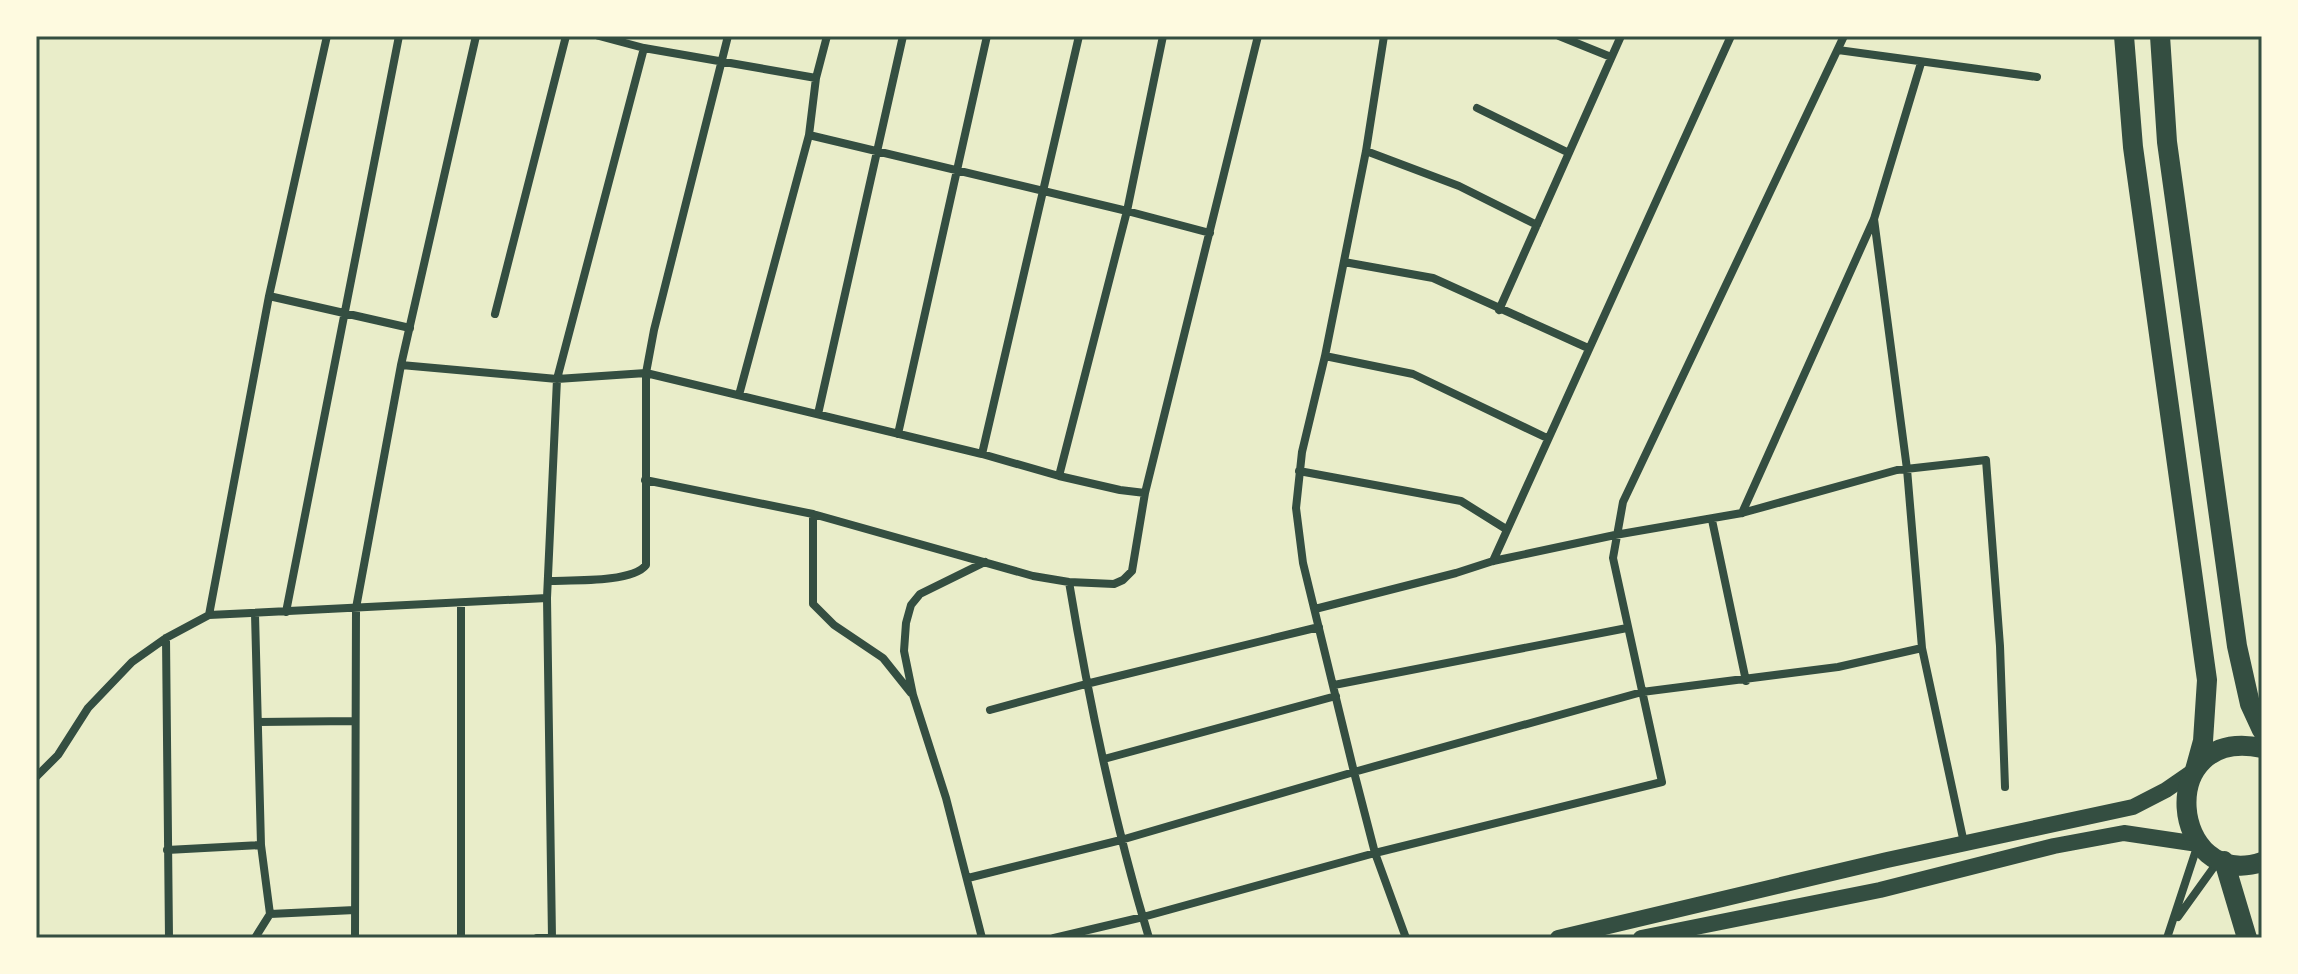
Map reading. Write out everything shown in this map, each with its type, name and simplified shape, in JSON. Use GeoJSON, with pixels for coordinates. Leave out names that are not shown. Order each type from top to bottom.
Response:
{"type":"FeatureCollection","features":[{"type":"Feature","properties":{"kind":"highway"},"geometry":{"type":"LineString","coordinates":[[2124,36],[2133,147],[2207,680],[2205,726],[2184,800],[2190,830],[2198,844],[2222,861],[2239,864],[2262,862]]}},
{"type":"Feature","properties":{"kind":"highway"},"geometry":{"type":"LineString","coordinates":[[2160,36],[2167,142],[2237,646],[2250,704],[2262,730]]}},
{"type":"Feature","properties":{"kind":"highway"},"geometry":{"type":"LineString","coordinates":[[2195,770],[2219,750],[2234,746],[2262,748]]}},
{"type":"Feature","properties":{"kind":"highway"},"geometry":{"type":"LineString","coordinates":[[2222,861],[2247,938]]}},
{"type":"Feature","properties":{"kind":"main road"},"geometry":{"type":"LineString","coordinates":[[1558,938],[1964,843],[2133,807],[2195,770]]}},
{"type":"Feature","properties":{"kind":"main road"},"geometry":{"type":"LineString","coordinates":[[1641,938],[1705,932],[2054,846],[2124,833],[2198,844]]}},
{"type":"Feature","properties":{"kind":"street"},"geometry":{"type":"LineString","coordinates":[[209,615],[269,296],[327,36]]}},
{"type":"Feature","properties":{"kind":"street"},"geometry":{"type":"LineString","coordinates":[[286,612],[399,36]]}},
{"type":"Feature","properties":{"kind":"street"},"geometry":{"type":"LineString","coordinates":[[355,938],[356,608],[401,365],[476,36]]}},
{"type":"Feature","properties":{"kind":"street"},"geometry":{"type":"LineString","coordinates":[[495,314],[566,36]]}},
{"type":"Feature","properties":{"kind":"street"},"geometry":{"type":"LineString","coordinates":[[599,36],[644,48],[816,78]]}},
{"type":"Feature","properties":{"kind":"street"},"geometry":{"type":"LineString","coordinates":[[549,581],[617,577],[641,571],[646,565],[646,373],[728,36]]}},
{"type":"Feature","properties":{"kind":"street"},"geometry":{"type":"LineString","coordinates":[[739,395],[809,135],[816,78],[827,36]]}},
{"type":"Feature","properties":{"kind":"street"},"geometry":{"type":"LineString","coordinates":[[818,414],[903,36]]}},
{"type":"Feature","properties":{"kind":"street"},"geometry":{"type":"LineString","coordinates":[[898,434],[987,36]]}},
{"type":"Feature","properties":{"kind":"street"},"geometry":{"type":"LineString","coordinates":[[982,454],[1079,36]]}},
{"type":"Feature","properties":{"kind":"street"},"geometry":{"type":"LineString","coordinates":[[1059,476],[1127,211],[1163,36]]}},
{"type":"Feature","properties":{"kind":"street"},"geometry":{"type":"LineString","coordinates":[[645,480],[813,514],[1069,582],[1114,584],[1123,580],[1132,571],[1145,493],[1258,36]]}},
{"type":"Feature","properties":{"kind":"street"},"geometry":{"type":"LineString","coordinates":[[1384,36],[1366,151],[1299,471],[1296,508],[1298,538],[1354,772],[1375,853],[1406,938]]}},
{"type":"Feature","properties":{"kind":"street"},"geometry":{"type":"LineString","coordinates":[[1559,36],[1611,57]]}},
{"type":"Feature","properties":{"kind":"street"},"geometry":{"type":"LineString","coordinates":[[1499,310],[1621,36]]}},
{"type":"Feature","properties":{"kind":"street"},"geometry":{"type":"LineString","coordinates":[[1493,561],[1731,36]]}},
{"type":"Feature","properties":{"kind":"street"},"geometry":{"type":"LineString","coordinates":[[1054,938],[1143,917],[1375,853],[1662,782],[1613,558],[1623,502],[1844,36]]}},
{"type":"Feature","properties":{"kind":"street"},"geometry":{"type":"LineString","coordinates":[[537,938],[552,938],[547,598],[557,379],[644,48]]}},
{"type":"Feature","properties":{"kind":"street"},"geometry":{"type":"LineString","coordinates":[[1838,50],[2037,77]]}},
{"type":"Feature","properties":{"kind":"street"},"geometry":{"type":"LineString","coordinates":[[1742,513],[1874,219],[1921,63]]}},
{"type":"Feature","properties":{"kind":"street"},"geometry":{"type":"LineString","coordinates":[[1477,108],[1569,153]]}},
{"type":"Feature","properties":{"kind":"street"},"geometry":{"type":"LineString","coordinates":[[809,135],[1210,233]]}},
{"type":"Feature","properties":{"kind":"street"},"geometry":{"type":"LineString","coordinates":[[1366,151],[1459,186],[1537,225]]}},
{"type":"Feature","properties":{"kind":"street"},"geometry":{"type":"LineString","coordinates":[[1874,219],[1907,469],[1922,648],[1964,843]]}},
{"type":"Feature","properties":{"kind":"street"},"geometry":{"type":"LineString","coordinates":[[1344,262],[1433,278],[1588,348]]}},
{"type":"Feature","properties":{"kind":"street"},"geometry":{"type":"LineString","coordinates":[[269,296],[410,328]]}},
{"type":"Feature","properties":{"kind":"street"},"geometry":{"type":"LineString","coordinates":[[1325,356],[1413,374],[1547,438]]}},
{"type":"Feature","properties":{"kind":"street"},"geometry":{"type":"LineString","coordinates":[[401,365],[557,379],[646,373],[982,454],[1059,476],[1145,493]]}},
{"type":"Feature","properties":{"kind":"street"},"geometry":{"type":"LineString","coordinates":[[1315,609],[1493,561],[1615,535],[1712,520],[1907,469],[1986,460],[2000,646],[2005,787]]}},
{"type":"Feature","properties":{"kind":"street"},"geometry":{"type":"LineString","coordinates":[[1299,471],[1461,501],[1506,529]]}},
{"type":"Feature","properties":{"kind":"street"},"geometry":{"type":"LineString","coordinates":[[813,514],[813,604],[834,625],[883,658],[913,695]]}},
{"type":"Feature","properties":{"kind":"street"},"geometry":{"type":"LineString","coordinates":[[1712,520],[1746,681]]}},
{"type":"Feature","properties":{"kind":"street"},"geometry":{"type":"LineString","coordinates":[[982,938],[968,878],[913,695],[904,651],[911,605],[920,594],[985,562]]}},
{"type":"Feature","properties":{"kind":"street"},"geometry":{"type":"LineString","coordinates":[[1069,582],[1086,684],[1121,840],[1149,938]]}},
{"type":"Feature","properties":{"kind":"street"},"geometry":{"type":"LineString","coordinates":[[36,777],[58,755],[88,708],[132,662],[166,638],[209,615],[547,598]]}},
{"type":"Feature","properties":{"kind":"street"},"geometry":{"type":"LineString","coordinates":[[461,603],[461,938]]}},
{"type":"Feature","properties":{"kind":"street"},"geometry":{"type":"LineString","coordinates":[[255,614],[261,845],[270,914],[255,938]]}},
{"type":"Feature","properties":{"kind":"street"},"geometry":{"type":"LineString","coordinates":[[990,710],[1319,627]]}},
{"type":"Feature","properties":{"kind":"street"},"geometry":{"type":"LineString","coordinates":[[1334,685],[1627,628]]}},
{"type":"Feature","properties":{"kind":"street"},"geometry":{"type":"LineString","coordinates":[[166,638],[169,938]]}},
{"type":"Feature","properties":{"kind":"street"},"geometry":{"type":"LineString","coordinates":[[968,878],[1121,840],[1642,692],[1838,667],[1922,648]]}},
{"type":"Feature","properties":{"kind":"street"},"geometry":{"type":"LineString","coordinates":[[1104,759],[1336,696]]}},
{"type":"Feature","properties":{"kind":"street"},"geometry":{"type":"LineString","coordinates":[[258,722],[355,721]]}},
{"type":"Feature","properties":{"kind":"street"},"geometry":{"type":"LineString","coordinates":[[2167,938],[2198,844]]}},
{"type":"Feature","properties":{"kind":"street"},"geometry":{"type":"LineString","coordinates":[[167,850],[261,845]]}},
{"type":"Feature","properties":{"kind":"street"},"geometry":{"type":"LineString","coordinates":[[2173,924],[2222,861]]}},
{"type":"Feature","properties":{"kind":"street"},"geometry":{"type":"LineString","coordinates":[[270,914],[355,910]]}}]}
